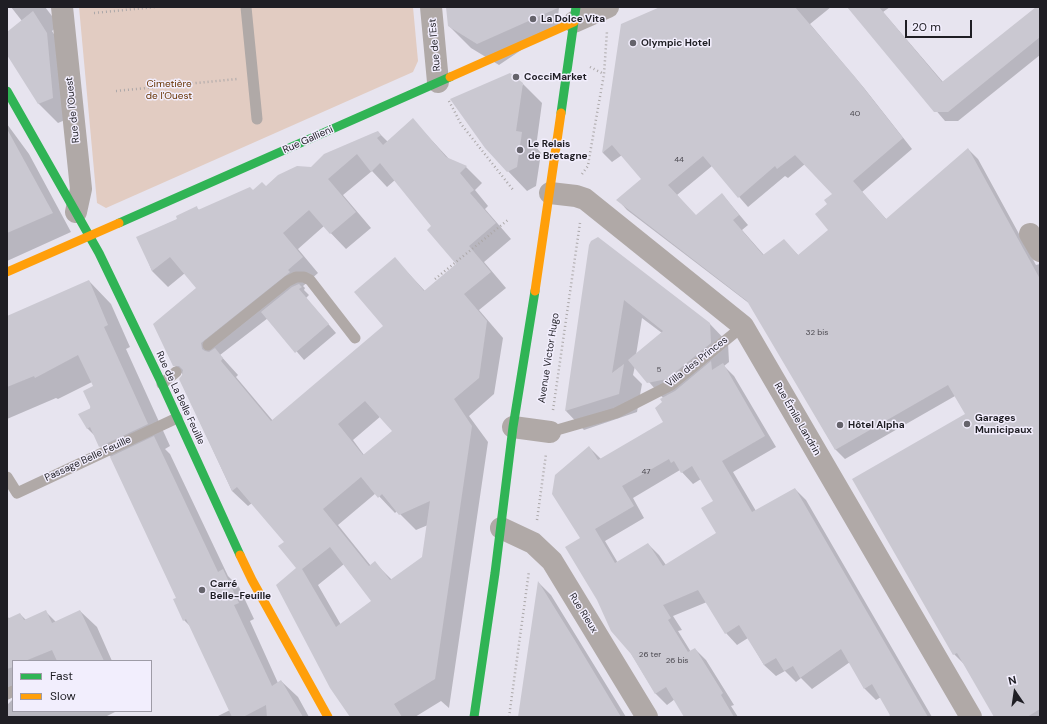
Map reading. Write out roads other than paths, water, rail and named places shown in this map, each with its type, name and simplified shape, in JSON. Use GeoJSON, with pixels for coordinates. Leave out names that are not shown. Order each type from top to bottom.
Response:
{"type":"FeatureCollection","features":[{"type":"Feature","properties":{"kind":"street","name":"Rue de l'Ouest"},"geometry":{"type":"LineString","coordinates":[[62,7],[81,189],[76,212]]}},
{"type":"Feature","properties":{"kind":"street","name":"Rue de l'Est"},"geometry":{"type":"LineString","coordinates":[[431,7],[438,82]]}},
{"type":"Feature","properties":{"kind":"street","name":"Rue Gallieni"},"geometry":{"type":"LineString","coordinates":[[7,272],[438,82],[575,15],[608,7]]}},
{"type":"Feature","properties":{"kind":"street"},"geometry":{"type":"LineString","coordinates":[[474,717],[501,528],[513,427],[550,193],[575,15]]}},
{"type":"Feature","properties":{"kind":"street","name":"Rue de La Belle Feuille"},"geometry":{"type":"LineString","coordinates":[[7,91],[104,264],[162,384],[252,580],[328,717]]}},
{"type":"Feature","properties":{"kind":"street","name":"Rue Émile Landrin"},"geometry":{"type":"LineString","coordinates":[[550,193],[576,196],[594,206],[743,326],[971,717]]}},
{"type":"Feature","properties":{"kind":"street","name":"Villa des Princes"},"geometry":{"type":"LineString","coordinates":[[513,427],[550,432]]}},
{"type":"Feature","properties":{"kind":"street","name":"Rue Rieux"},"geometry":{"type":"LineString","coordinates":[[501,528],[533,543],[552,561],[648,717]]}},
{"type":"Feature","properties":{"kind":"lane"},"geometry":{"type":"LineString","coordinates":[[246,7],[257,119]]}},
{"type":"Feature","properties":{"kind":"lane"},"geometry":{"type":"LineString","coordinates":[[208,345],[288,281],[296,277],[304,277],[310,280],[355,338]]}},
{"type":"Feature","properties":{"kind":"lane","name":"Villa des Princes"},"geometry":{"type":"LineString","coordinates":[[550,432],[616,413],[671,385],[743,326]]}},
{"type":"Feature","properties":{"kind":"lane"},"geometry":{"type":"LineString","coordinates":[[162,384],[176,372]]}},
{"type":"Feature","properties":{"kind":"lane","name":"Passage Belle Feuille"},"geometry":{"type":"LineString","coordinates":[[7,477],[17,493],[177,418]]}},
{"type":"Feature","properties":{"kind":"place","name":"La Dolce Vita"},"geometry":{"type":"Point","coordinates":[533,19]}},
{"type":"Feature","properties":{"kind":"place","name":"Olympic Hotel"},"geometry":{"type":"Point","coordinates":[633,43]}},
{"type":"Feature","properties":{"kind":"place","name":"CocciMarket"},"geometry":{"type":"Point","coordinates":[516,77]}},
{"type":"Feature","properties":{"kind":"place","name":"Le Relais de Bretagne"},"geometry":{"type":"Point","coordinates":[520,150]}},
{"type":"Feature","properties":{"kind":"place","name":"Garages Municipaux"},"geometry":{"type":"Point","coordinates":[967,424]}},
{"type":"Feature","properties":{"kind":"place","name":"Hôtel Alpha"},"geometry":{"type":"Point","coordinates":[840,425]}},
{"type":"Feature","properties":{"kind":"place","name":"Carré Belle-Feuille"},"geometry":{"type":"Point","coordinates":[202,590]}},
{"type":"Feature","properties":{"kind":"park label","name":"Cimetière de l'Ouest"},"geometry":{"type":"Point","coordinates":[169,90]}}]}
